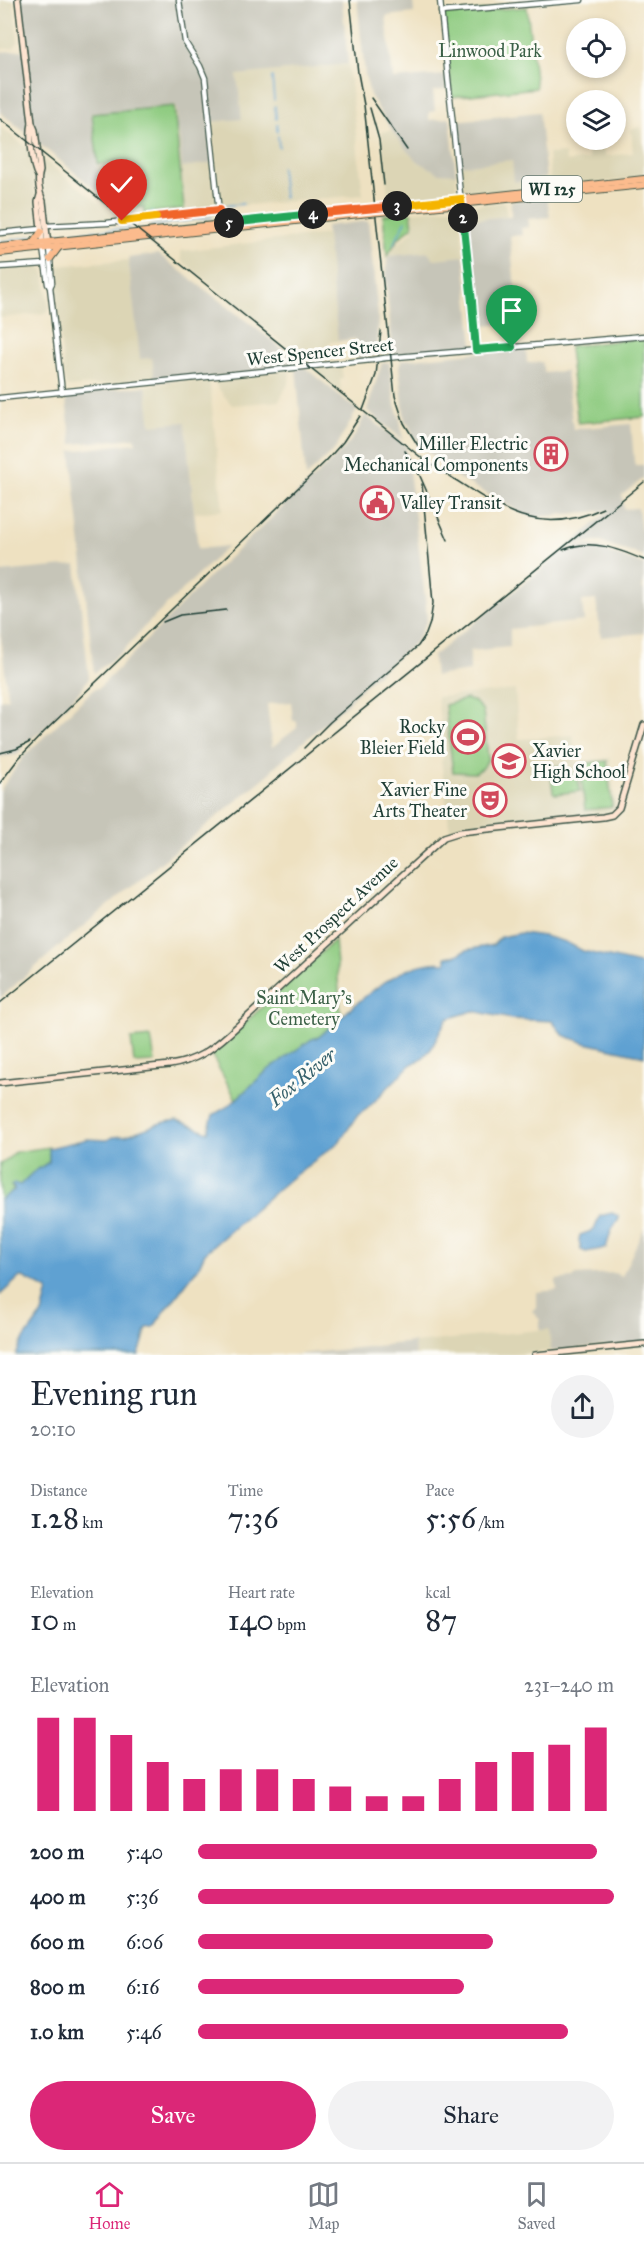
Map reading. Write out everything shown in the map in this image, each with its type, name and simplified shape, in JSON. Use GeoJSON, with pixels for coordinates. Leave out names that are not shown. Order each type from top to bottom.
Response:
{"type":"FeatureCollection","features":[{"type":"Feature","properties":{"kind":"main road"},"geometry":{"type":"LineString","coordinates":[[18,0],[32,123],[35,130],[40,171],[38,202],[46,245]]}},
{"type":"Feature","properties":{"kind":"main road","name":"WI 125"},"geometry":{"type":"LineString","coordinates":[[0,253],[46,245],[389,209],[644,179]]}},
{"type":"Feature","properties":{"kind":"main road","name":"WI 125"},"geometry":{"type":"LineString","coordinates":[[461,201],[487,201],[644,185]]}},
{"type":"Feature","properties":{"kind":"main road"},"geometry":{"type":"LineString","coordinates":[[487,201],[495,195]]}},
{"type":"Feature","properties":{"kind":"main road","name":"WI 125"},"geometry":{"type":"LineString","coordinates":[[0,247],[33,244],[58,246],[220,227]]}},
{"type":"Feature","properties":{"kind":"main road"},"geometry":{"type":"LineString","coordinates":[[33,244],[43,229]]}},
{"type":"Feature","properties":{"kind":"main road"},"geometry":{"type":"LineString","coordinates":[[47,262],[58,246]]}},
{"type":"Feature","properties":{"kind":"main road","name":"West Prospect Avenue"},"geometry":{"type":"LineString","coordinates":[[0,1083],[170,1065],[199,1058],[230,1033],[436,844],[452,834],[603,817],[614,813],[621,801],[644,725]]}},
{"type":"Feature","properties":{"kind":"main road"},"geometry":{"type":"LineString","coordinates":[[536,1355],[644,1344]]}},
{"type":"Feature","properties":{"kind":"street"},"geometry":{"type":"LineString","coordinates":[[179,0],[185,42],[205,78],[220,227]]}},
{"type":"Feature","properties":{"kind":"street"},"geometry":{"type":"LineString","coordinates":[[440,0],[476,350]]}},
{"type":"Feature","properties":{"kind":"street"},"geometry":{"type":"LineString","coordinates":[[441,12],[581,0]]}},
{"type":"Feature","properties":{"kind":"street"},"geometry":{"type":"LineString","coordinates":[[0,233],[219,210]]}},
{"type":"Feature","properties":{"kind":"street"},"geometry":{"type":"LineString","coordinates":[[46,245],[52,283],[50,287],[62,392]]}},
{"type":"Feature","properties":{"kind":"street"},"geometry":{"type":"LineString","coordinates":[[0,267],[47,262]]}},
{"type":"Feature","properties":{"kind":"street","name":"West Spencer Street"},"geometry":{"type":"LineString","coordinates":[[0,398],[386,358],[644,336]]}},
{"type":"Feature","properties":{"kind":"shaded area"},"geometry":{"type":"Polygon","coordinates":[[[0,0],[13,0],[18,42],[13,48],[0,49],[0,0]]]}},
{"type":"Feature","properties":{"kind":"shaded area"},"geometry":{"type":"Polygon","coordinates":[[[18,0],[342,0],[348,64],[237,75],[242,119],[210,122],[214,163],[182,167],[176,105],[91,113],[100,193],[0,112],[0,52],[24,50],[18,0]]]}},
{"type":"Feature","properties":{"kind":"shaded area"},"geometry":{"type":"Polygon","coordinates":[[[357,0],[413,0],[414,13],[386,16],[393,79],[446,75],[447,89],[433,91],[435,111],[429,112],[429,120],[450,118],[456,174],[439,173],[419,162],[408,152],[370,95],[365,74],[357,0]]]}},
{"type":"Feature","properties":{"kind":"shaded area"},"geometry":{"type":"Polygon","coordinates":[[[348,64],[363,195],[130,218],[100,193],[90,113],[176,105],[182,167],[216,163],[211,122],[242,119],[237,75],[348,64]]]}},
{"type":"Feature","properties":{"kind":"shaded area"},"geometry":{"type":"Polygon","coordinates":[[[539,112],[546,178],[514,182],[512,160],[460,166],[455,121],[539,112]]]}},
{"type":"Feature","properties":{"kind":"shaded area"},"geometry":{"type":"Polygon","coordinates":[[[0,127],[30,150],[38,221],[35,225],[0,231],[0,127]]]}},
{"type":"Feature","properties":{"kind":"shaded area"},"geometry":{"type":"Polygon","coordinates":[[[641,127],[642,144],[644,144],[644,178],[464,196],[460,166],[512,160],[515,182],[550,178],[548,154],[565,153],[566,162],[589,159],[588,150],[604,150],[605,156],[633,153],[631,129],[641,127]]]}},
{"type":"Feature","properties":{"kind":"shaded area"},"geometry":{"type":"Polygon","coordinates":[[[392,131],[419,162],[439,173],[456,174],[457,197],[389,205],[381,132],[392,131]]]}},
{"type":"Feature","properties":{"kind":"shaded area"},"geometry":{"type":"Polygon","coordinates":[[[40,157],[120,219],[49,222],[40,157]]]}},
{"type":"Feature","properties":{"kind":"shaded area"},"geometry":{"type":"Polygon","coordinates":[[[547,198],[550,217],[528,219],[529,227],[521,228],[522,235],[510,236],[517,307],[501,309],[502,324],[477,327],[466,220],[511,216],[511,201],[547,198]]]}},
{"type":"Feature","properties":{"kind":"shaded area"},"geometry":{"type":"Polygon","coordinates":[[[505,202],[507,216],[466,220],[465,206],[505,202]]]}},
{"type":"Feature","properties":{"kind":"shaded area"},"geometry":{"type":"Polygon","coordinates":[[[457,208],[460,212],[464,256],[433,259],[428,252],[389,256],[413,230],[411,212],[457,208]]]}},
{"type":"Feature","properties":{"kind":"shaded area"},"geometry":{"type":"Polygon","coordinates":[[[368,221],[378,315],[377,338],[375,356],[358,360],[355,339],[338,341],[326,226],[368,221]]]}},
{"type":"Feature","properties":{"kind":"shaded area"},"geometry":{"type":"Polygon","coordinates":[[[327,234],[338,341],[330,342],[332,362],[310,365],[181,260],[181,251],[327,234]]]}},
{"type":"Feature","properties":{"kind":"shaded area"},"geometry":{"type":"Polygon","coordinates":[[[428,252],[434,259],[464,256],[473,346],[466,349],[393,355],[386,278],[387,260],[389,256],[428,252]]]}},
{"type":"Feature","properties":{"kind":"shaded area"},"geometry":{"type":"Polygon","coordinates":[[[158,254],[270,339],[357,410],[335,449],[306,477],[296,368],[155,383],[152,358],[140,359],[128,258],[158,254]]]}},
{"type":"Feature","properties":{"kind":"shaded area"},"geometry":{"type":"Polygon","coordinates":[[[128,260],[140,359],[152,358],[155,380],[68,387],[65,384],[53,269],[56,266],[128,260]]]}},
{"type":"Feature","properties":{"kind":"shaded area"},"geometry":{"type":"Polygon","coordinates":[[[38,267],[43,269],[45,278],[49,309],[47,313],[0,318],[0,269],[38,267]]]}},
{"type":"Feature","properties":{"kind":"shaded area"},"geometry":{"type":"Polygon","coordinates":[[[526,348],[527,363],[542,362],[544,373],[566,371],[573,429],[631,424],[634,461],[635,465],[644,465],[644,478],[622,495],[624,509],[638,508],[641,530],[644,530],[644,556],[598,541],[569,546],[610,510],[535,517],[522,513],[446,471],[447,466],[426,451],[414,436],[408,423],[405,423],[399,366],[402,360],[526,348]]]}},
{"type":"Feature","properties":{"kind":"shaded area"},"geometry":{"type":"Polygon","coordinates":[[[389,362],[403,440],[367,410],[382,363],[389,362]]]}},
{"type":"Feature","properties":{"kind":"shaded area"},"geometry":{"type":"Polygon","coordinates":[[[341,365],[343,379],[340,380],[341,391],[312,368],[341,365]]]}},
{"type":"Feature","properties":{"kind":"shaded area"},"geometry":{"type":"Polygon","coordinates":[[[290,370],[289,382],[279,401],[232,405],[217,387],[214,378],[290,370]]]}},
{"type":"Feature","properties":{"kind":"shaded area"},"geometry":{"type":"Polygon","coordinates":[[[209,378],[223,510],[195,513],[185,422],[151,426],[146,386],[209,378]]]}},
{"type":"Feature","properties":{"kind":"shaded area"},"geometry":{"type":"Polygon","coordinates":[[[146,386],[151,425],[185,422],[198,549],[228,546],[143,628],[123,651],[94,673],[71,451],[136,443],[135,438],[72,444],[66,401],[68,397],[82,392],[146,386]]]}},
{"type":"Feature","properties":{"kind":"shaded area"},"geometry":{"type":"Polygon","coordinates":[[[365,415],[406,446],[427,620],[416,642],[368,682],[346,705],[274,767],[269,774],[64,942],[0,998],[0,791],[3,786],[24,756],[94,689],[99,688],[210,576],[343,450],[356,434],[365,415]],[[291,702],[267,704],[272,747],[297,728],[297,721],[293,721],[291,702]]]}},
{"type":"Feature","properties":{"kind":"shaded area"},"geometry":{"type":"Polygon","coordinates":[[[578,546],[592,546],[644,565],[642,589],[644,590],[644,633],[601,637],[596,600],[582,601],[584,621],[510,629],[510,647],[470,651],[470,671],[435,676],[433,656],[562,553],[578,546]]]}},
{"type":"Feature","properties":{"kind":"shaded area"},"geometry":{"type":"Polygon","coordinates":[[[76,565],[89,678],[79,692],[41,732],[22,745],[23,748],[17,755],[0,757],[0,700],[8,698],[0,630],[0,572],[76,565]]]}},
{"type":"Feature","properties":{"kind":"shaded area","name":"Xavier High School"},"geometry":{"type":"Polygon","coordinates":[[[515,690],[519,739],[573,735],[576,762],[610,758],[616,808],[604,814],[450,832],[441,760],[443,760],[444,753],[437,697],[515,690]]]}},
{"type":"Feature","properties":{"kind":"shaded area"},"geometry":{"type":"Polygon","coordinates":[[[644,1228],[644,1342],[551,1351],[549,1330],[540,1330],[540,1320],[532,1311],[537,1306],[537,1292],[557,1290],[556,1280],[573,1278],[576,1275],[614,1273],[622,1276],[644,1228]]]}},
{"type":"Feature","properties":{"kind":"shaded area"},"geometry":{"type":"Polygon","coordinates":[[[549,1329],[551,1351],[510,1355],[415,1355],[414,1343],[549,1329]]]}},
{"type":"Feature","properties":{"kind":"shaded area"},"geometry":{"type":"Polygon","coordinates":[[[413,1342],[415,1355],[291,1355],[413,1342]]]}},
{"type":"Feature","properties":{"kind":"green space","name":"Linwood Park"},"geometry":{"type":"Polygon","coordinates":[[[527,7],[536,88],[452,97],[443,14],[527,7]]]}},
{"type":"Feature","properties":{"kind":"green space"},"geometry":{"type":"Polygon","coordinates":[[[174,106],[184,209],[144,213],[144,207],[134,208],[132,205],[128,162],[98,164],[92,114],[174,106]]]}},
{"type":"Feature","properties":{"kind":"green space"},"geometry":{"type":"Polygon","coordinates":[[[411,212],[413,226],[399,238],[387,256],[383,215],[411,212]]]}},
{"type":"Feature","properties":{"kind":"green space"},"geometry":{"type":"Polygon","coordinates":[[[644,338],[644,417],[578,423],[569,349],[571,346],[644,338]]]}},
{"type":"Feature","properties":{"kind":"green space"},"geometry":{"type":"Polygon","coordinates":[[[466,699],[475,702],[483,711],[488,759],[483,768],[475,773],[453,772],[445,705],[466,699]]]}},
{"type":"Feature","properties":{"kind":"green space"},"geometry":{"type":"Polygon","coordinates":[[[607,761],[612,807],[585,810],[580,764],[607,761]]]}},
{"type":"Feature","properties":{"kind":"green space"},"geometry":{"type":"Polygon","coordinates":[[[550,766],[567,768],[575,774],[580,791],[555,794],[550,766]]]}},
{"type":"Feature","properties":{"kind":"green space","name":"Saint Mary's Cemetery"},"geometry":{"type":"Polygon","coordinates":[[[335,940],[341,1016],[319,1037],[312,1039],[268,1070],[236,1099],[211,1054],[335,940]]]}},
{"type":"Feature","properties":{"kind":"green space"},"geometry":{"type":"Polygon","coordinates":[[[151,1037],[155,1062],[134,1063],[131,1039],[151,1037]]]}},
{"type":"Feature","properties":{"kind":"green space"},"geometry":{"type":"Polygon","coordinates":[[[49,1147],[49,1162],[32,1173],[20,1185],[11,1186],[14,1190],[0,1200],[0,1164],[15,1152],[49,1147]]]}},
{"type":"Feature","properties":{"kind":"water","name":"Fox River"},"geometry":{"type":"Polygon","coordinates":[[[521,933],[544,936],[566,942],[583,951],[644,965],[644,1056],[585,1043],[563,1035],[552,1021],[511,1019],[473,1011],[447,1019],[431,1049],[423,1058],[410,1065],[367,1109],[358,1115],[339,1142],[290,1179],[205,1253],[198,1268],[154,1327],[147,1328],[139,1355],[16,1355],[22,1342],[42,1314],[48,1290],[20,1277],[0,1295],[0,1200],[14,1190],[11,1186],[14,1183],[20,1185],[32,1173],[49,1162],[49,1148],[87,1139],[107,1140],[177,1120],[208,1132],[213,1115],[230,1105],[268,1070],[312,1039],[319,1037],[361,1000],[394,976],[429,963],[446,963],[446,957],[466,950],[493,945],[501,937],[521,933]]]}},
{"type":"Feature","properties":{"kind":"water"},"geometry":{"type":"Polygon","coordinates":[[[612,1213],[619,1219],[611,1231],[606,1248],[586,1252],[581,1250],[580,1235],[594,1230],[600,1216],[612,1213]]]}},
{"type":"Feature","properties":{"kind":"waterway"},"geometry":{"type":"LineString","coordinates":[[272,77],[274,100]]}},
{"type":"Feature","properties":{"kind":"waterway"},"geometry":{"type":"LineString","coordinates":[[275,106],[276,119]]}},
{"type":"Feature","properties":{"kind":"waterway"},"geometry":{"type":"LineString","coordinates":[[277,124],[277,132]]}},
{"type":"Feature","properties":{"kind":"waterway"},"geometry":{"type":"LineString","coordinates":[[278,136],[279,148]]}},
{"type":"Feature","properties":{"kind":"waterway"},"geometry":{"type":"LineString","coordinates":[[281,167],[284,198]]}},
{"type":"Feature","properties":{"kind":"waterway"},"geometry":{"type":"LineString","coordinates":[[223,206],[243,204]]}},
{"type":"Feature","properties":{"kind":"waterway"},"geometry":{"type":"LineString","coordinates":[[151,226],[212,217]]}},
{"type":"Feature","properties":{"kind":"waterway"},"geometry":{"type":"LineString","coordinates":[[393,245],[406,221]]}},
{"type":"Feature","properties":{"kind":"waterway"},"geometry":{"type":"LineString","coordinates":[[53,233],[129,228]]}},
{"type":"Feature","properties":{"kind":"waterway"},"geometry":{"type":"LineString","coordinates":[[0,242],[35,236]]}},
{"type":"Feature","properties":{"kind":"railway"},"geometry":{"type":"LineString","coordinates":[[350,0],[364,105],[395,396],[404,423],[422,452]]}},
{"type":"Feature","properties":{"kind":"railway"},"geometry":{"type":"LineString","coordinates":[[371,98],[407,150]]}},
{"type":"Feature","properties":{"kind":"railway"},"geometry":{"type":"LineString","coordinates":[[370,108],[379,140],[384,185]]}},
{"type":"Feature","properties":{"kind":"railway"},"geometry":{"type":"LineString","coordinates":[[0,119],[428,463],[491,502],[511,512],[531,518],[553,521],[577,518],[603,508]]}},
{"type":"Feature","properties":{"kind":"railway"},"geometry":{"type":"LineString","coordinates":[[363,410],[376,375],[381,331]]}},
{"type":"Feature","properties":{"kind":"railway"},"geometry":{"type":"LineString","coordinates":[[0,783],[19,758],[44,732],[326,461],[343,442],[360,416]]}},
{"type":"Feature","properties":{"kind":"railway"},"geometry":{"type":"LineString","coordinates":[[405,451],[420,476],[448,540]]}},
{"type":"Feature","properties":{"kind":"railway"},"geometry":{"type":"LineString","coordinates":[[0,1003],[644,482]]}},
{"type":"Feature","properties":{"kind":"railway"},"geometry":{"type":"LineString","coordinates":[[304,748],[330,722],[418,646],[426,634],[433,603],[422,484]]}},
{"type":"Feature","properties":{"kind":"railway"},"geometry":{"type":"LineString","coordinates":[[563,550],[584,545],[604,546],[644,560]]}},
{"type":"Feature","properties":{"kind":"railway"},"geometry":{"type":"LineString","coordinates":[[163,622],[180,615],[226,610]]}},
{"type":"Feature","properties":{"kind":"railway"},"geometry":{"type":"LineString","coordinates":[[0,753],[30,742]]}},
{"type":"Feature","properties":{"kind":"place","name":"Miller Electric Mechanical Components"},"geometry":{"type":"Point","coordinates":[551,454]}},
{"type":"Feature","properties":{"kind":"place","name":"Valley Transit"},"geometry":{"type":"Point","coordinates":[377,503]}},
{"type":"Feature","properties":{"kind":"place","name":"Rocky Bleier Field"},"geometry":{"type":"Point","coordinates":[468,737]}},
{"type":"Feature","properties":{"kind":"place","name":"Xavier High School"},"geometry":{"type":"Point","coordinates":[509,761]}},
{"type":"Feature","properties":{"kind":"place","name":"Xavier Fine Arts Theater"},"geometry":{"type":"Point","coordinates":[490,800]}},
{"type":"Feature","properties":{"kind":"route"},"geometry":{"type":"LineString","coordinates":[[122,221],[219,210],[222,224],[461,199],[476,350],[512,347]]}}]}
